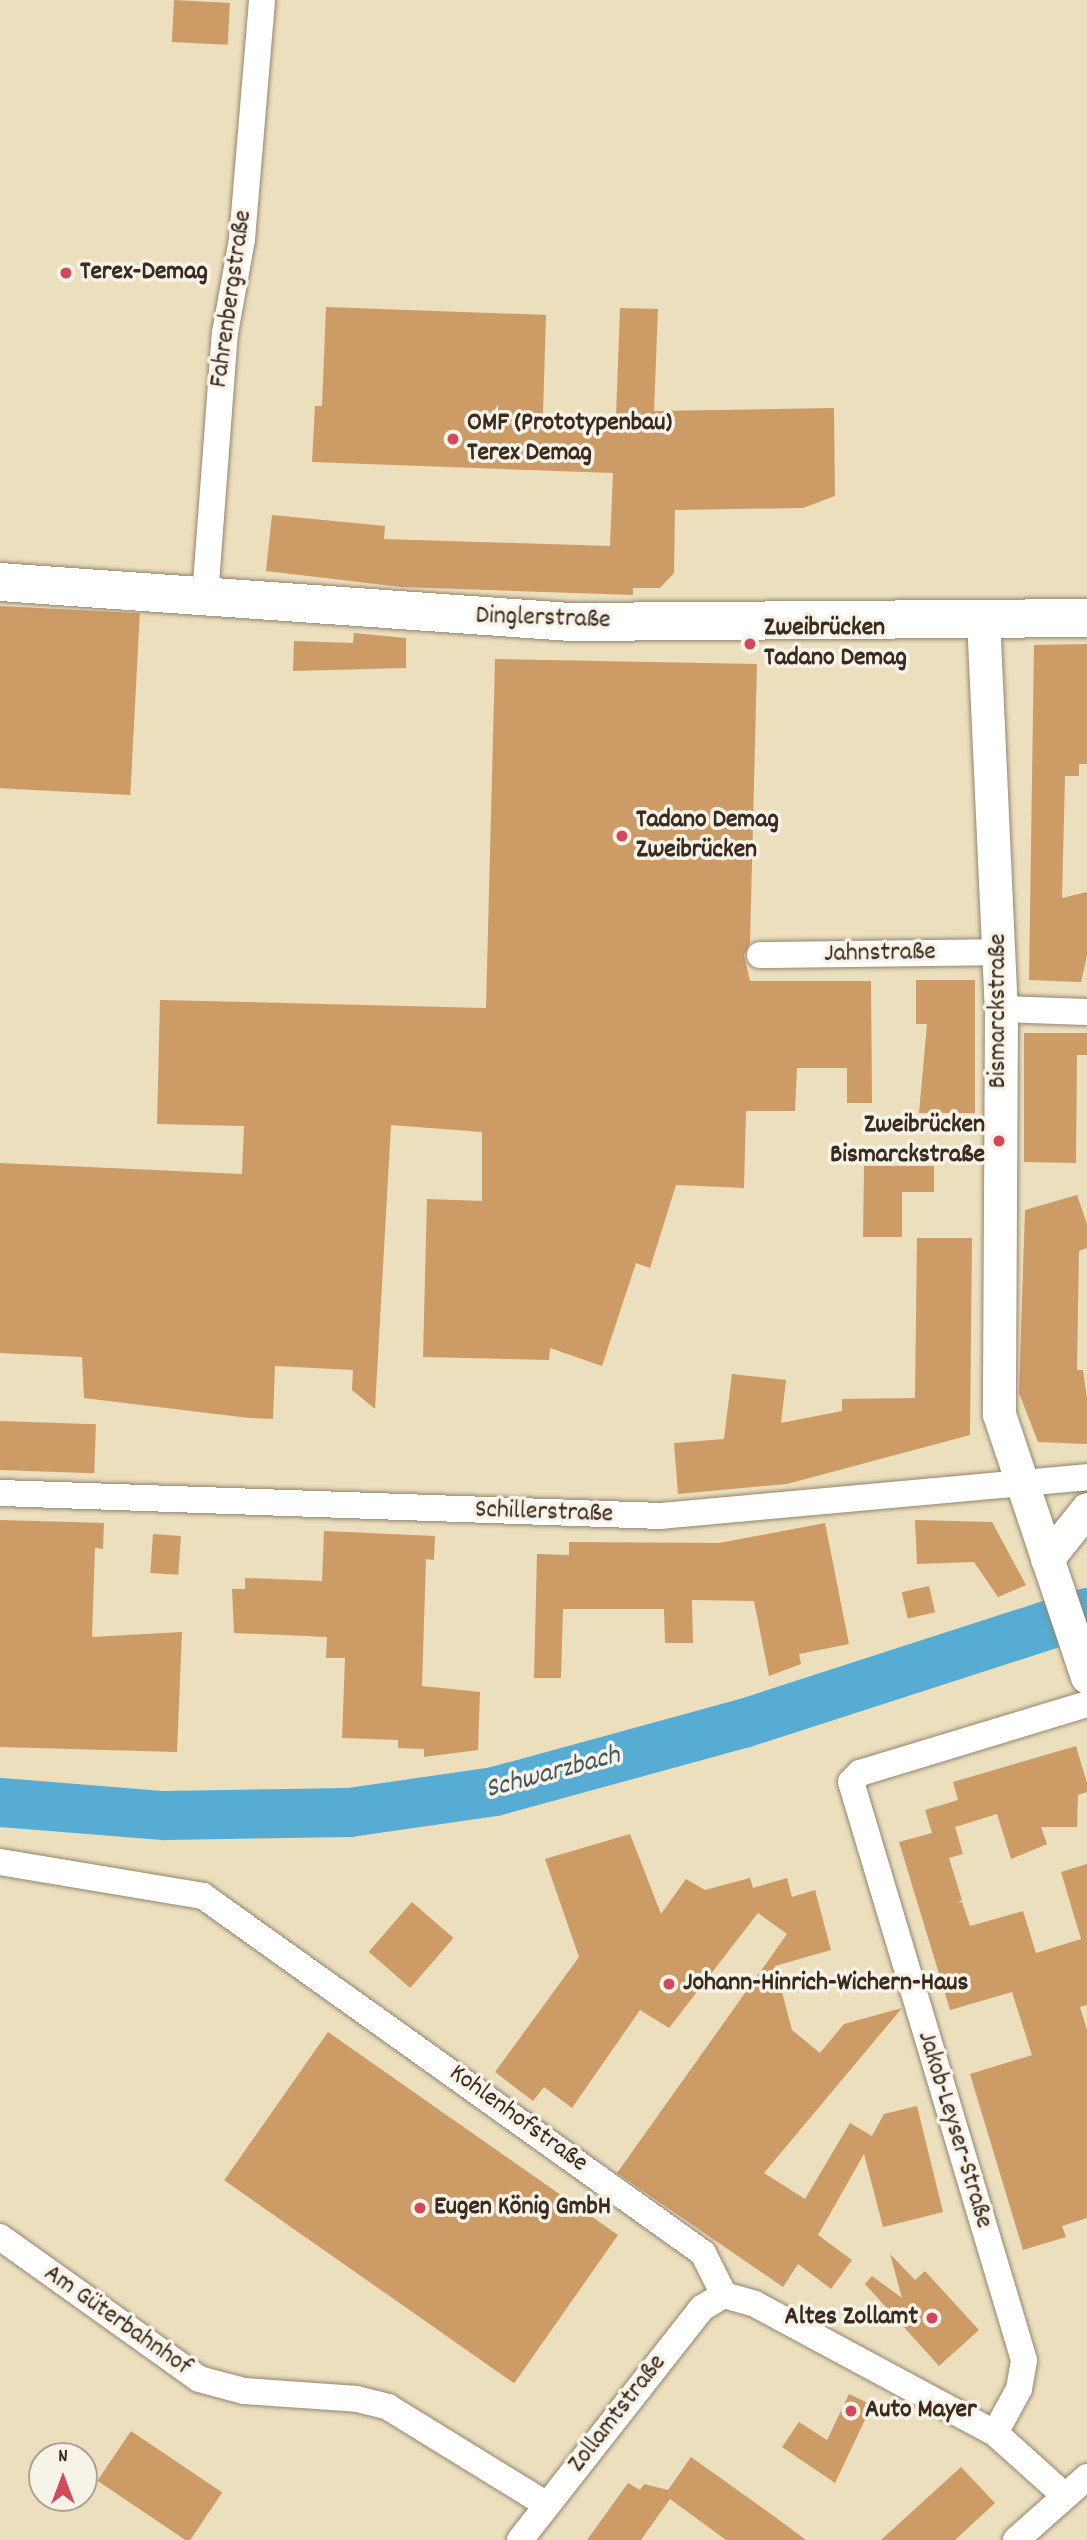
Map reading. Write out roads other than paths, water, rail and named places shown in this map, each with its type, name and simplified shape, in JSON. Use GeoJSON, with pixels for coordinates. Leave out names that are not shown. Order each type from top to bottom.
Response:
{"type":"FeatureCollection","features":[{"type":"Feature","properties":{"kind":"main road","name":"Dinglerstraße"},"geometry":{"type":"LineString","coordinates":[[0,583],[570,622],[1087,618]]}},
{"type":"Feature","properties":{"kind":"street","name":"Fahrenbergstraße"},"geometry":{"type":"LineString","coordinates":[[205,597],[225,333],[242,239],[262,0]]}},
{"type":"Feature","properties":{"kind":"street","name":"Bismarckstraße"},"geometry":{"type":"LineString","coordinates":[[983,617],[1000,952],[997,1384],[1006,1443],[1083,1664]]}},
{"type":"Feature","properties":{"kind":"street","name":"Jahnstraße"},"geometry":{"type":"LineString","coordinates":[[760,955],[1000,952]]}},
{"type":"Feature","properties":{"kind":"street"},"geometry":{"type":"LineString","coordinates":[[1001,1009],[1087,1012]]}},
{"type":"Feature","properties":{"kind":"street","name":"Schillerstraße"},"geometry":{"type":"LineString","coordinates":[[0,1493],[661,1516],[1087,1477]]}},
{"type":"Feature","properties":{"kind":"street"},"geometry":{"type":"LineString","coordinates":[[1049,1563],[1087,1509]]}},
{"type":"Feature","properties":{"kind":"street","name":"Jakob-Leyser-Straße"},"geometry":{"type":"LineString","coordinates":[[995,2433],[1019,2389],[1024,2360],[850,1782],[860,1773],[1087,1704]]}},
{"type":"Feature","properties":{"kind":"street","name":"Kohlenhofstraße"},"geometry":{"type":"LineString","coordinates":[[0,1862],[203,1896],[703,2253],[723,2295]]}},
{"type":"Feature","properties":{"kind":"street","name":"Am Güterbahnhof"},"geometry":{"type":"LineString","coordinates":[[0,2237],[199,2379],[244,2391],[387,2407],[547,2505]]}},
{"type":"Feature","properties":{"kind":"street"},"geometry":{"type":"LineString","coordinates":[[723,2295],[755,2304],[995,2433],[1065,2496]]}},
{"type":"Feature","properties":{"kind":"street","name":"Zollamtstraße"},"geometry":{"type":"LineString","coordinates":[[520,2540],[702,2308],[723,2295]]}},
{"type":"Feature","properties":{"kind":"street"},"geometry":{"type":"LineString","coordinates":[[1016,2540],[1087,2477]]}},
{"type":"Feature","properties":{"kind":"waterway","name":"Schwarzbach"},"geometry":{"type":"LineString","coordinates":[[0,1802],[163,1815],[349,1812],[494,1791],[743,1723],[1087,1612]]}},
{"type":"Feature","properties":{"kind":"place","name":"Terex-Demag"},"geometry":{"type":"Point","coordinates":[66,273]}},
{"type":"Feature","properties":{"kind":"place","name":"OMF (Prototypenbau) Terex Demag"},"geometry":{"type":"Point","coordinates":[453,439]}},
{"type":"Feature","properties":{"kind":"place","name":"Zweibrücken Tadano Demag"},"geometry":{"type":"Point","coordinates":[750,644]}},
{"type":"Feature","properties":{"kind":"place","name":"Tadano Demag Zweibrücken"},"geometry":{"type":"Point","coordinates":[622,836]}},
{"type":"Feature","properties":{"kind":"place","name":"Zweibrücken Bismarckstraße"},"geometry":{"type":"Point","coordinates":[999,1141]}},
{"type":"Feature","properties":{"kind":"place","name":"Johann-Hinrich-Wichern-Haus"},"geometry":{"type":"Point","coordinates":[669,1984]}},
{"type":"Feature","properties":{"kind":"place","name":"Eugen König GmbH"},"geometry":{"type":"Point","coordinates":[420,2208]}},
{"type":"Feature","properties":{"kind":"place","name":"Altes Zollamt"},"geometry":{"type":"Point","coordinates":[932,2318]}},
{"type":"Feature","properties":{"kind":"place","name":"Auto Mayer"},"geometry":{"type":"Point","coordinates":[851,2411]}}]}
